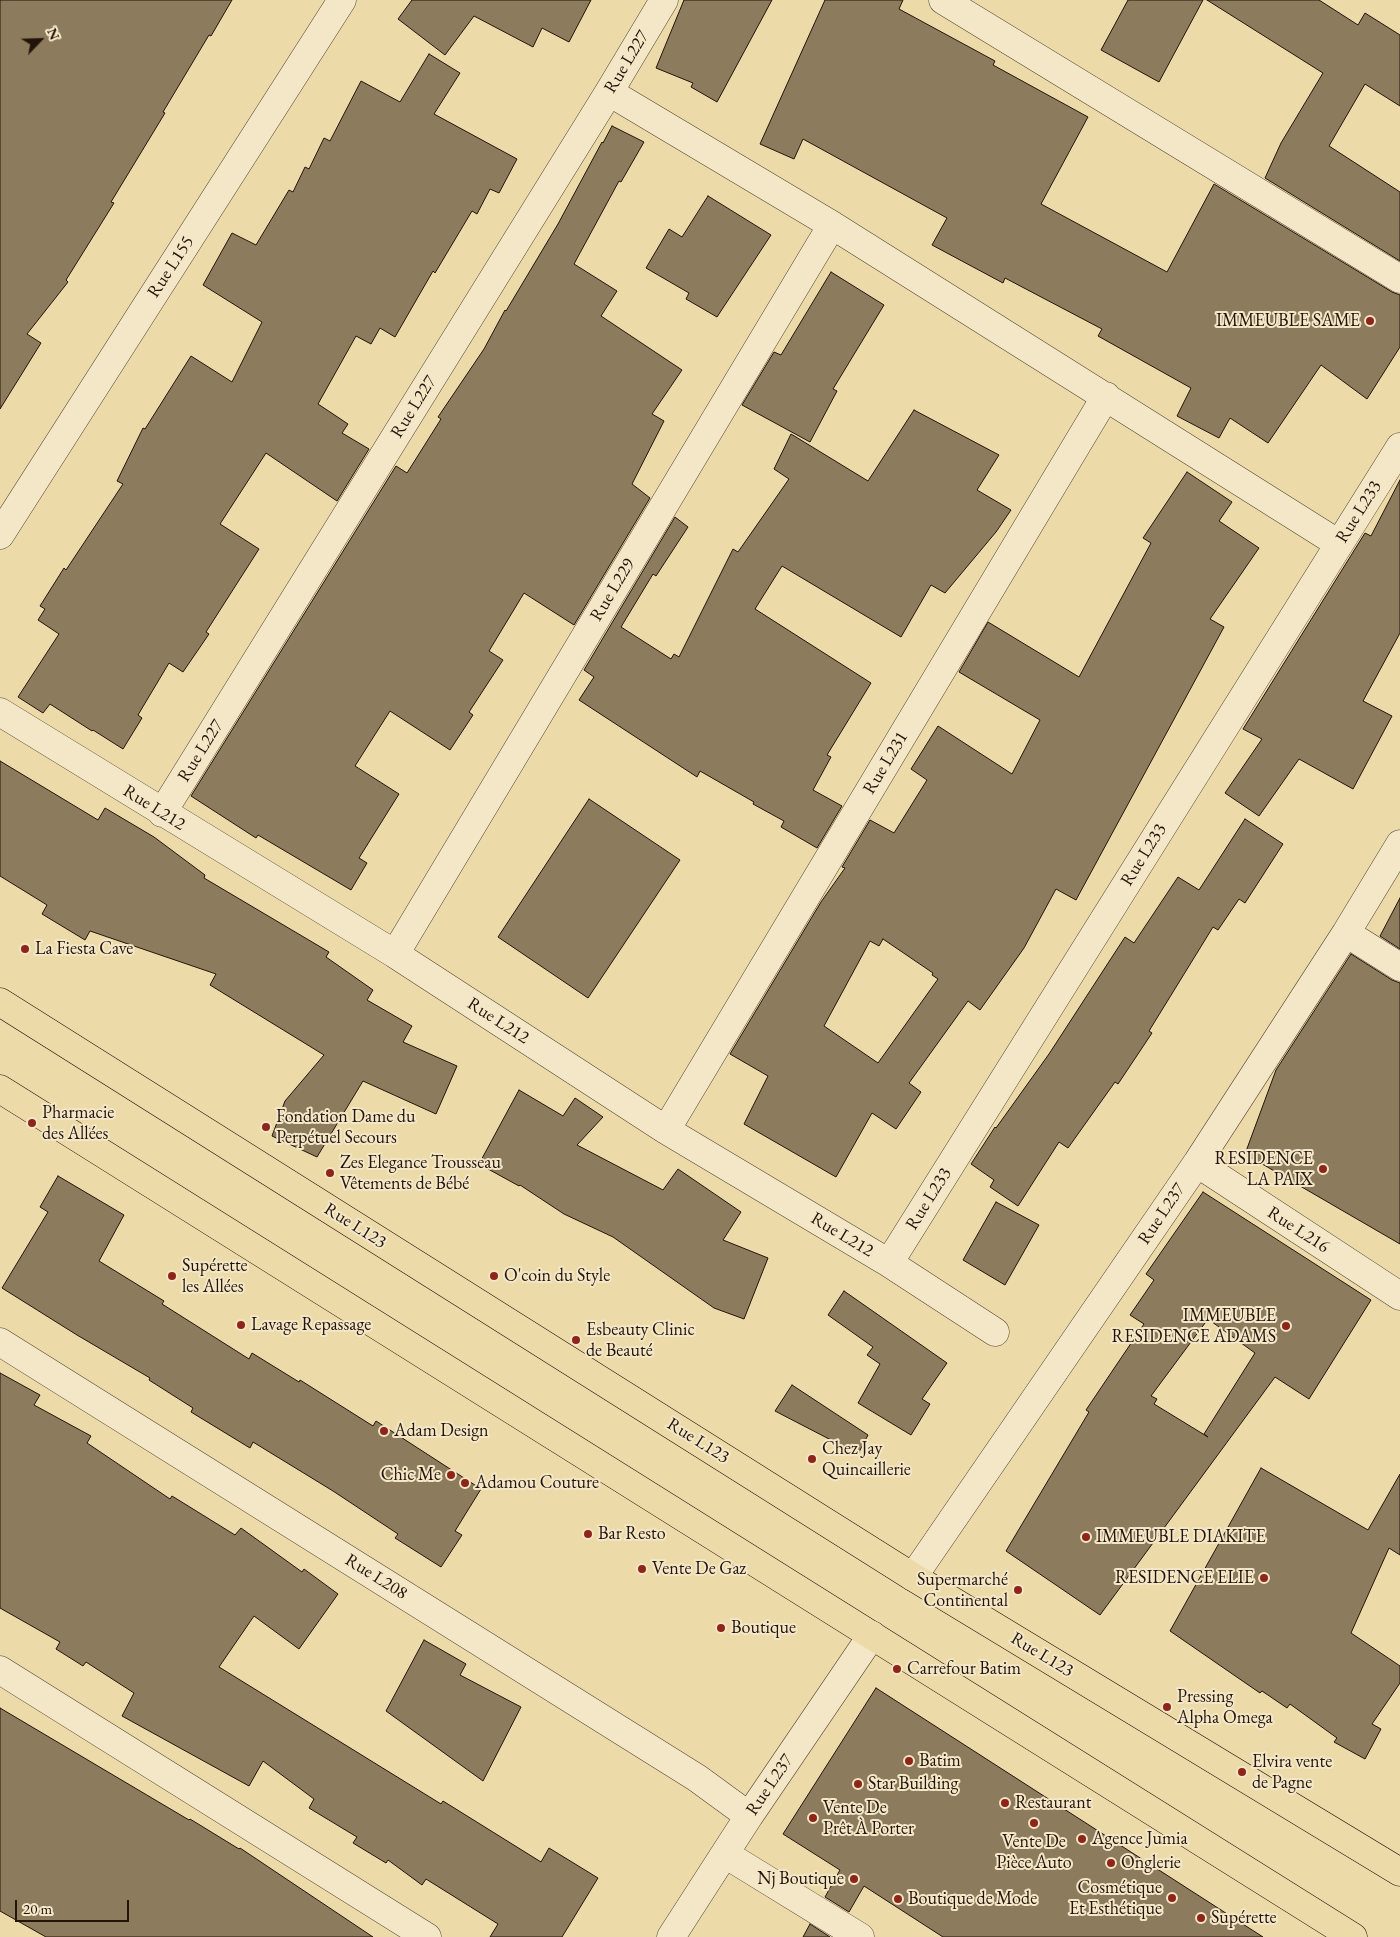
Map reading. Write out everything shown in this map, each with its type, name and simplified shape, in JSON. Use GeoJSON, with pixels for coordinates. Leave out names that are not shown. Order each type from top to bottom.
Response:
{"type":"FeatureCollection","features":[{"type":"Feature","properties":{"kind":"main road","name":"Rue L123"},"geometry":{"type":"LineString","coordinates":[[0,1002],[913,1577],[1400,1872]]}},
{"type":"Feature","properties":{"kind":"main road"},"geometry":{"type":"LineString","coordinates":[[0,1089],[872,1635],[1346,1935]]}},
{"type":"Feature","properties":{"kind":"street","name":"Rue L155"},"geometry":{"type":"LineString","coordinates":[[0,534],[342,0]]}},
{"type":"Feature","properties":{"kind":"street","name":"Rue L227"},"geometry":{"type":"LineString","coordinates":[[162,813],[609,92],[664,0]]}},
{"type":"Feature","properties":{"kind":"street"},"geometry":{"type":"LineString","coordinates":[[943,0],[1400,279]]}},
{"type":"Feature","properties":{"kind":"street"},"geometry":{"type":"LineString","coordinates":[[609,92],[832,225],[1339,544]]}},
{"type":"Feature","properties":{"kind":"street","name":"Rue L229"},"geometry":{"type":"LineString","coordinates":[[395,954],[832,225]]}},
{"type":"Feature","properties":{"kind":"street","name":"Rue L231"},"geometry":{"type":"LineString","coordinates":[[666,1130],[1106,396]]}},
{"type":"Feature","properties":{"kind":"street","name":"Rue L233"},"geometry":{"type":"LineString","coordinates":[[889,1263],[1400,447]]}},
{"type":"Feature","properties":{"kind":"street","name":"Rue L212"},"geometry":{"type":"LineString","coordinates":[[0,712],[395,954],[666,1130],[889,1263],[994,1332]]}},
{"type":"Feature","properties":{"kind":"street","name":"Rue L237"},"geometry":{"type":"LineString","coordinates":[[913,1577],[1197,1163],[1346,933],[1400,844]]}},
{"type":"Feature","properties":{"kind":"street"},"geometry":{"type":"LineString","coordinates":[[1346,933],[1400,967]]}},
{"type":"Feature","properties":{"kind":"street","name":"Rue L216"},"geometry":{"type":"LineString","coordinates":[[1197,1163],[1400,1296]]}},
{"type":"Feature","properties":{"kind":"street","name":"Rue L208"},"geometry":{"type":"LineString","coordinates":[[0,1342],[697,1778],[749,1816]]}},
{"type":"Feature","properties":{"kind":"street","name":"Rue L237"},"geometry":{"type":"LineString","coordinates":[[671,1937],[749,1816],[872,1635]]}},
{"type":"Feature","properties":{"kind":"street"},"geometry":{"type":"LineString","coordinates":[[0,1670],[427,1937]]}},
{"type":"Feature","properties":{"kind":"street"},"geometry":{"type":"LineString","coordinates":[[725,1854],[860,1937]]}},
{"type":"Feature","properties":{"kind":"building"},"geometry":{"type":"Polygon","coordinates":[[[0,0],[232,0],[163,112],[165,113],[111,202],[114,203],[66,280],[68,282],[27,334],[41,343],[0,409],[0,0]]]}},
{"type":"Feature","properties":{"kind":"building"},"geometry":{"type":"Polygon","coordinates":[[[412,0],[591,0],[569,42],[542,28],[533,47],[474,16],[445,55],[398,19],[412,0]]]}},
{"type":"Feature","properties":{"kind":"building"},"geometry":{"type":"Polygon","coordinates":[[[684,0],[772,0],[717,102],[691,87],[693,83],[656,68],[684,0]]]}},
{"type":"Feature","properties":{"kind":"building"},"geometry":{"type":"Polygon","coordinates":[[[825,0],[903,0],[899,9],[995,61],[993,65],[1088,117],[1041,204],[1167,272],[1214,184],[1392,292],[1400,295],[1400,347],[1367,399],[1321,365],[1268,443],[1230,418],[1219,438],[1177,416],[1191,388],[1098,336],[1102,329],[1005,278],[1003,283],[932,245],[947,218],[803,139],[794,159],[760,144],[825,0]]]}},
{"type":"Feature","properties":{"kind":"building"},"geometry":{"type":"Polygon","coordinates":[[[1128,0],[1203,0],[1159,82],[1101,50],[1128,0]]]}},
{"type":"Feature","properties":{"kind":"building"},"geometry":{"type":"Polygon","coordinates":[[[1207,0],[1319,0],[1358,25],[1365,13],[1400,35],[1400,106],[1365,84],[1329,146],[1400,192],[1400,261],[1265,178],[1281,143],[1323,73],[1207,0]]]}},
{"type":"Feature","properties":{"kind":"building"},"geometry":{"type":"Polygon","coordinates":[[[429,54],[460,73],[434,114],[517,159],[499,193],[490,189],[477,214],[472,211],[435,273],[433,271],[395,337],[380,328],[371,344],[356,336],[318,404],[348,424],[342,433],[369,449],[337,501],[266,453],[220,524],[259,549],[206,632],[209,634],[183,672],[169,663],[138,715],[142,718],[123,749],[50,704],[43,713],[18,697],[59,634],[38,620],[45,609],[40,606],[64,568],[66,570],[123,484],[117,481],[143,428],[145,429],[191,356],[232,382],[262,322],[203,285],[232,233],[256,245],[289,190],[293,192],[305,167],[309,169],[324,138],[330,141],[361,81],[400,102],[429,54]]]}},
{"type":"Feature","properties":{"kind":"building"},"geometry":{"type":"Polygon","coordinates":[[[612,126],[644,142],[621,182],[619,181],[574,264],[617,291],[601,316],[682,370],[652,414],[664,421],[632,484],[650,498],[574,625],[524,593],[489,651],[503,660],[469,712],[473,715],[450,750],[390,711],[355,766],[399,794],[359,858],[367,863],[351,890],[258,835],[256,838],[191,796],[396,466],[407,473],[441,419],[438,417],[484,349],[505,310],[558,224],[612,126]]]}},
{"type":"Feature","properties":{"kind":"building"},"geometry":{"type":"Polygon","coordinates":[[[708,196],[771,235],[717,317],[686,299],[689,293],[646,268],[669,229],[682,237],[708,196]]]}},
{"type":"Feature","properties":{"kind":"building"},"geometry":{"type":"Polygon","coordinates":[[[831,272],[884,305],[833,389],[837,391],[810,442],[742,405],[774,352],[781,355],[831,272]]]}},
{"type":"Feature","properties":{"kind":"building"},"geometry":{"type":"Polygon","coordinates":[[[914,410],[999,455],[977,490],[1011,510],[996,532],[945,593],[931,585],[901,637],[782,566],[755,609],[871,683],[827,755],[831,757],[813,790],[842,806],[817,848],[781,827],[784,821],[753,804],[754,802],[700,771],[697,777],[579,700],[594,677],[584,670],[675,517],[688,527],[656,576],[653,574],[621,627],[671,659],[674,654],[679,657],[733,549],[738,552],[789,479],[774,469],[791,434],[868,481],[914,410]]]}},
{"type":"Feature","properties":{"kind":"building"},"geometry":{"type":"Polygon","coordinates":[[[1187,472],[1232,502],[1219,521],[1259,548],[1210,619],[1224,627],[1076,900],[1056,889],[1024,948],[980,1010],[968,1001],[909,1083],[921,1092],[896,1129],[872,1113],[836,1177],[744,1124],[768,1076],[730,1054],[821,902],[845,868],[842,867],[870,820],[894,833],[927,780],[911,769],[938,726],[1012,774],[1040,720],[959,672],[988,622],[1079,677],[1151,543],[1143,538],[1187,472]],[[883,939],[879,946],[870,941],[824,1026],[878,1063],[938,979],[932,975],[933,973],[883,939]]]}},
{"type":"Feature","properties":{"kind":"building"},"geometry":{"type":"Polygon","coordinates":[[[1400,480],[1400,633],[1363,701],[1392,716],[1353,789],[1299,759],[1259,816],[1225,793],[1262,739],[1243,729],[1365,533],[1371,536],[1400,480]]]}},
{"type":"Feature","properties":{"kind":"building"},"geometry":{"type":"Polygon","coordinates":[[[0,761],[98,820],[105,808],[154,837],[205,875],[204,878],[329,952],[326,957],[373,990],[367,1000],[412,1026],[403,1042],[457,1066],[436,1114],[363,1081],[317,1157],[272,1136],[285,1101],[324,1055],[210,985],[216,974],[90,931],[85,940],[42,914],[47,905],[0,876],[0,761]]]}},
{"type":"Feature","properties":{"kind":"building"},"geometry":{"type":"Polygon","coordinates":[[[589,799],[680,860],[588,998],[498,937],[589,799]]]}},
{"type":"Feature","properties":{"kind":"building"},"geometry":{"type":"Polygon","coordinates":[[[1245,819],[1283,844],[1245,903],[1239,899],[1218,930],[1213,927],[1149,1031],[1152,1033],[1118,1084],[1115,1082],[1068,1148],[1059,1142],[1018,1206],[990,1187],[994,1180],[971,1164],[995,1127],[1049,1054],[1125,937],[1134,943],[1178,877],[1199,890],[1245,819]]]}},
{"type":"Feature","properties":{"kind":"building"},"geometry":{"type":"Polygon","coordinates":[[[1400,898],[1400,949],[1380,936],[1400,898]]]}},
{"type":"Feature","properties":{"kind":"building"},"geometry":{"type":"Polygon","coordinates":[[[1351,954],[1400,983],[1400,1244],[1245,1154],[1276,1070],[1351,954]]]}},
{"type":"Feature","properties":{"kind":"building"},"geometry":{"type":"Polygon","coordinates":[[[519,1090],[563,1116],[575,1098],[603,1117],[577,1145],[663,1190],[678,1169],[741,1212],[723,1240],[768,1258],[744,1319],[714,1308],[613,1237],[564,1214],[520,1185],[479,1164],[519,1090]]]}},
{"type":"Feature","properties":{"kind":"building"},"geometry":{"type":"Polygon","coordinates":[[[58,1176],[124,1215],[99,1261],[164,1301],[162,1304],[249,1359],[252,1353],[299,1382],[300,1380],[373,1426],[376,1421],[481,1489],[455,1531],[462,1535],[441,1567],[395,1538],[398,1534],[333,1491],[253,1442],[250,1448],[191,1412],[193,1408],[149,1380],[150,1378],[2,1288],[48,1212],[40,1207],[58,1176]]]}},
{"type":"Feature","properties":{"kind":"building"},"geometry":{"type":"Polygon","coordinates":[[[1203,1192],[1371,1300],[1309,1399],[1275,1377],[1100,1615],[1006,1551],[1089,1412],[1086,1410],[1144,1324],[1130,1315],[1154,1280],[1146,1274],[1203,1192]],[[1208,1319],[1151,1396],[1157,1399],[1154,1404],[1208,1437],[1204,1434],[1255,1353],[1208,1319]]]}},
{"type":"Feature","properties":{"kind":"building"},"geometry":{"type":"Polygon","coordinates":[[[996,1202],[1039,1225],[1005,1285],[963,1260],[996,1202]]]}},
{"type":"Feature","properties":{"kind":"building"},"geometry":{"type":"Polygon","coordinates":[[[844,1291],[947,1363],[922,1399],[930,1404],[911,1435],[858,1403],[880,1364],[867,1355],[873,1347],[828,1315],[844,1291]]]}},
{"type":"Feature","properties":{"kind":"building"},"geometry":{"type":"Polygon","coordinates":[[[0,1373],[40,1395],[34,1405],[91,1436],[87,1443],[170,1499],[172,1496],[235,1535],[241,1528],[302,1572],[304,1569],[338,1594],[299,1649],[254,1616],[219,1667],[441,1804],[443,1801],[541,1862],[549,1848],[598,1878],[562,1937],[490,1937],[498,1924],[426,1879],[422,1885],[388,1860],[386,1863],[353,1843],[357,1837],[309,1808],[314,1799],[263,1761],[249,1786],[122,1716],[134,1693],[86,1662],[83,1666],[56,1649],[60,1642],[0,1608],[0,1373]]]}},
{"type":"Feature","properties":{"kind":"building"},"geometry":{"type":"Polygon","coordinates":[[[792,1385],[868,1435],[858,1454],[775,1411],[792,1385]]]}},
{"type":"Feature","properties":{"kind":"building"},"geometry":{"type":"Polygon","coordinates":[[[1261,1468],[1368,1530],[1400,1474],[1400,1555],[1389,1548],[1351,1633],[1400,1666],[1400,1683],[1372,1724],[1381,1729],[1365,1759],[1334,1742],[1337,1738],[1290,1704],[1287,1708],[1262,1691],[1260,1693],[1170,1631],[1261,1468]]]}},
{"type":"Feature","properties":{"kind":"building"},"geometry":{"type":"Polygon","coordinates":[[[424,1640],[466,1664],[460,1675],[521,1707],[483,1781],[386,1711],[424,1640]]]}},
{"type":"Feature","properties":{"kind":"building","name":"Batim"},"geometry":{"type":"Polygon","coordinates":[[[876,1688],[1263,1937],[943,1937],[864,1886],[849,1912],[825,1897],[840,1870],[783,1834],[876,1688]]]}},
{"type":"Feature","properties":{"kind":"building"},"geometry":{"type":"Polygon","coordinates":[[[0,1708],[189,1820],[240,1848],[373,1937],[46,1937],[0,1911],[0,1708]]]}},
{"type":"Feature","properties":{"kind":"building"},"geometry":{"type":"Polygon","coordinates":[[[810,1924],[830,1937],[803,1937],[810,1924]]]}},
{"type":"Feature","properties":{"kind":"place","name":"IMMEUBLE SAME"},"geometry":{"type":"Point","coordinates":[1370,321]}},
{"type":"Feature","properties":{"kind":"place","name":"La Fiesta Cave"},"geometry":{"type":"Point","coordinates":[25,949]}},
{"type":"Feature","properties":{"kind":"place","name":"Pharmacie des Allées"},"geometry":{"type":"Point","coordinates":[32,1123]}},
{"type":"Feature","properties":{"kind":"place","name":"Fondation Dame du Perpétuel Secours"},"geometry":{"type":"Point","coordinates":[266,1127]}},
{"type":"Feature","properties":{"kind":"place","name":"RESIDENCE LA PAIX"},"geometry":{"type":"Point","coordinates":[1323,1169]}},
{"type":"Feature","properties":{"kind":"place","name":"Zes Elegance Trousseau Vêtements de Bébé"},"geometry":{"type":"Point","coordinates":[330,1173]}},
{"type":"Feature","properties":{"kind":"place","name":"Supérette les Allées"},"geometry":{"type":"Point","coordinates":[172,1276]}},
{"type":"Feature","properties":{"kind":"place","name":"O'coin du Style"},"geometry":{"type":"Point","coordinates":[494,1276]}},
{"type":"Feature","properties":{"kind":"place","name":"Lavage Repassage"},"geometry":{"type":"Point","coordinates":[241,1325]}},
{"type":"Feature","properties":{"kind":"place","name":"IMMEUBLE RESIDENCE ADAMS"},"geometry":{"type":"Point","coordinates":[1286,1326]}},
{"type":"Feature","properties":{"kind":"place","name":"Esbeauty Clinic de Beauté"},"geometry":{"type":"Point","coordinates":[576,1340]}},
{"type":"Feature","properties":{"kind":"place","name":"Adam Design"},"geometry":{"type":"Point","coordinates":[384,1431]}},
{"type":"Feature","properties":{"kind":"place","name":"Chez Jay Quincaillerie"},"geometry":{"type":"Point","coordinates":[812,1459]}},
{"type":"Feature","properties":{"kind":"place","name":"Chic Me"},"geometry":{"type":"Point","coordinates":[451,1475]}},
{"type":"Feature","properties":{"kind":"place","name":"Adamou Couture"},"geometry":{"type":"Point","coordinates":[465,1483]}},
{"type":"Feature","properties":{"kind":"place","name":"Bar Resto"},"geometry":{"type":"Point","coordinates":[588,1534]}},
{"type":"Feature","properties":{"kind":"place","name":"IMMEUBLE DIAKITE"},"geometry":{"type":"Point","coordinates":[1086,1537]}},
{"type":"Feature","properties":{"kind":"place","name":"Vente De Gaz"},"geometry":{"type":"Point","coordinates":[642,1569]}},
{"type":"Feature","properties":{"kind":"place","name":"RESIDENCE ELIE"},"geometry":{"type":"Point","coordinates":[1264,1578]}},
{"type":"Feature","properties":{"kind":"place","name":"Supermarché Continental"},"geometry":{"type":"Point","coordinates":[1018,1590]}},
{"type":"Feature","properties":{"kind":"place","name":"Boutique"},"geometry":{"type":"Point","coordinates":[721,1628]}},
{"type":"Feature","properties":{"kind":"place","name":"Carrefour Batim"},"geometry":{"type":"Point","coordinates":[897,1669]}},
{"type":"Feature","properties":{"kind":"place","name":"Pressing Alpha Omega"},"geometry":{"type":"Point","coordinates":[1167,1707]}},
{"type":"Feature","properties":{"kind":"place","name":"Batim"},"geometry":{"type":"Point","coordinates":[909,1761]}},
{"type":"Feature","properties":{"kind":"place","name":"Elvira vente de Pagne"},"geometry":{"type":"Point","coordinates":[1242,1772]}},
{"type":"Feature","properties":{"kind":"place","name":"Star Building"},"geometry":{"type":"Point","coordinates":[858,1784]}},
{"type":"Feature","properties":{"kind":"place","name":"Restaurant"},"geometry":{"type":"Point","coordinates":[1005,1803]}},
{"type":"Feature","properties":{"kind":"place","name":"Vente De Prêt À Porter"},"geometry":{"type":"Point","coordinates":[813,1818]}},
{"type":"Feature","properties":{"kind":"place","name":"Vente De Pièce Auto"},"geometry":{"type":"Point","coordinates":[1034,1823]}},
{"type":"Feature","properties":{"kind":"place","name":"Agence Jumia"},"geometry":{"type":"Point","coordinates":[1082,1839]}},
{"type":"Feature","properties":{"kind":"place","name":"Onglerie"},"geometry":{"type":"Point","coordinates":[1111,1863]}},
{"type":"Feature","properties":{"kind":"place","name":"Nj Boutique"},"geometry":{"type":"Point","coordinates":[854,1879]}},
{"type":"Feature","properties":{"kind":"place","name":"Cosmétique Et Esthétique"},"geometry":{"type":"Point","coordinates":[1172,1898]}},
{"type":"Feature","properties":{"kind":"place","name":"Boutique de Mode"},"geometry":{"type":"Point","coordinates":[898,1899]}},
{"type":"Feature","properties":{"kind":"place","name":"Supérette"},"geometry":{"type":"Point","coordinates":[1201,1918]}}]}
